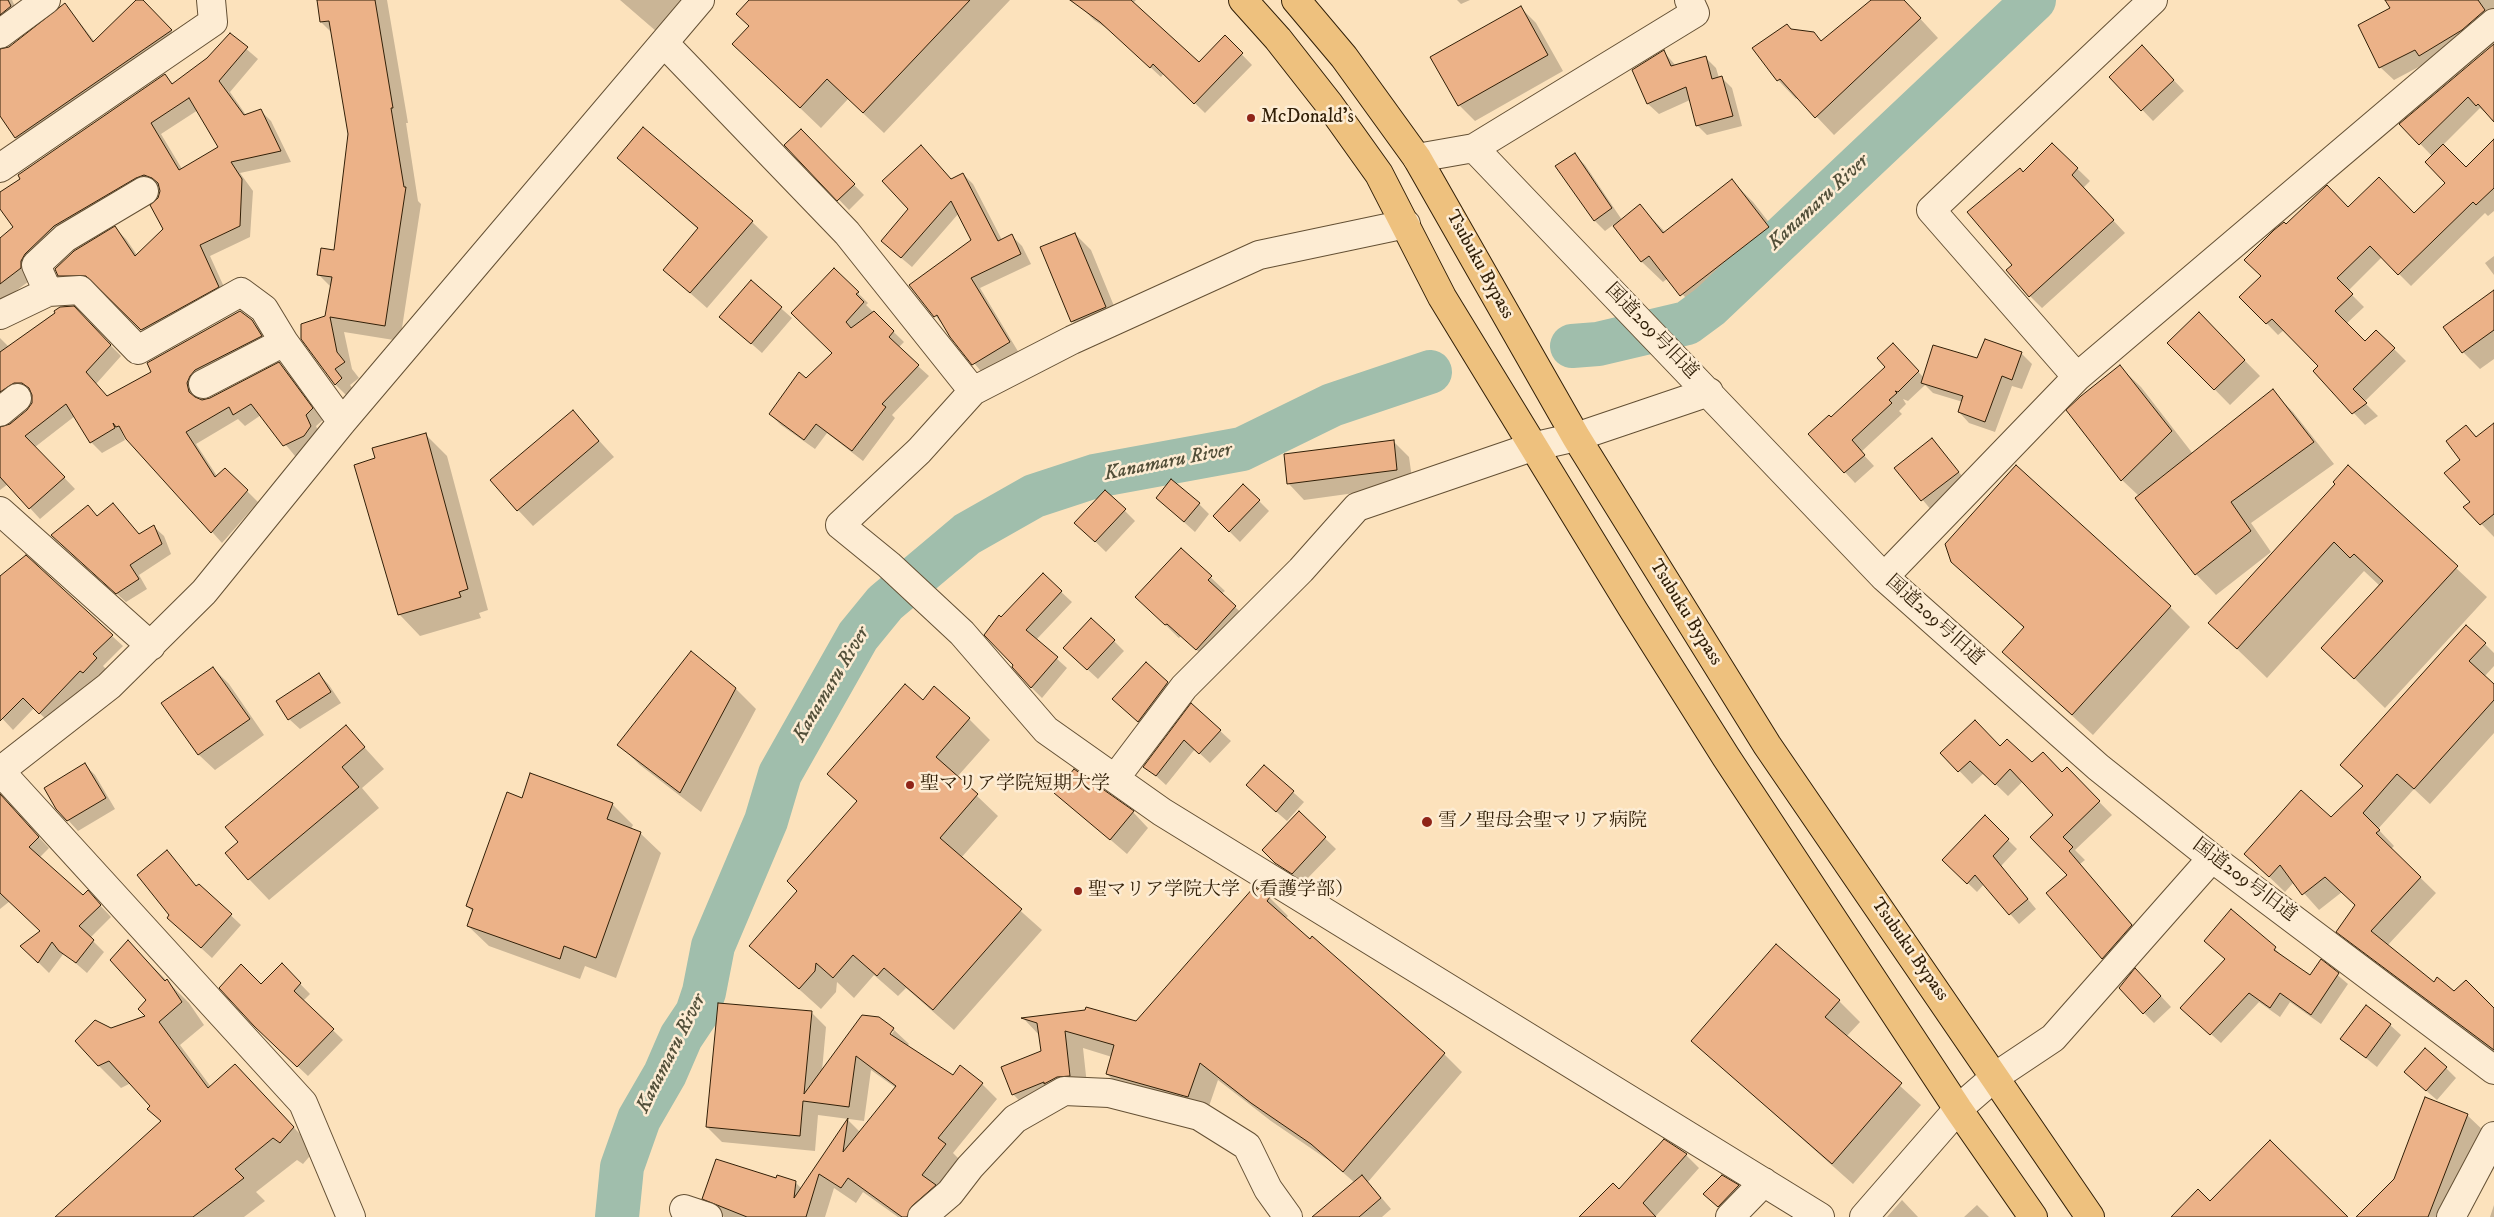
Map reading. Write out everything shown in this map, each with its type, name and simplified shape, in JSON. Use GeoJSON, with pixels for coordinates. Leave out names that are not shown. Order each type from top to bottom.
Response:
{"type":"FeatureCollection","features":[{"type":"Feature","properties":{"kind":"highway"},"geometry":{"type":"LineString","coordinates":[[1243,0],[1278,39],[1329,104],[1379,174],[1442,297],[1532,447],[1726,757],[1958,1108],[2034,1217]]}},
{"type":"Feature","properties":{"kind":"highway","name":"Tsubuku Bypass"},"geometry":{"type":"LineString","coordinates":[[1296,0],[1344,57],[1417,158],[1576,437],[1767,745],[1996,1076],[2090,1217]]}},
{"type":"Feature","properties":{"kind":"street"},"geometry":{"type":"LineString","coordinates":[[0,168],[213,22],[211,0]]}},
{"type":"Feature","properties":{"kind":"street"},"geometry":{"type":"LineString","coordinates":[[351,1217],[302,1103],[0,771],[110,686],[204,592],[342,422],[700,0]]}},
{"type":"Feature","properties":{"kind":"street"},"geometry":{"type":"LineString","coordinates":[[1417,158],[1474,148],[1695,13],[1689,0]]}},
{"type":"Feature","properties":{"kind":"street"},"geometry":{"type":"LineString","coordinates":[[2077,377],[1931,210],[2153,0]]}},
{"type":"Feature","properties":{"kind":"street"},"geometry":{"type":"LineString","coordinates":[[0,34],[34,4]]}},
{"type":"Feature","properties":{"kind":"street"},"geometry":{"type":"LineString","coordinates":[[1884,577],[2077,377],[2494,23]]}},
{"type":"Feature","properties":{"kind":"street"},"geometry":{"type":"LineString","coordinates":[[664,43],[847,233],[973,391]]}},
{"type":"Feature","properties":{"kind":"street","name":"国道209号旧道"},"geometry":{"type":"LineString","coordinates":[[1474,148],[1884,577],[2098,768],[2212,858],[2494,1070]]}},
{"type":"Feature","properties":{"kind":"street"},"geometry":{"type":"LineString","coordinates":[[48,292],[36,264],[65,238],[144,191]]}},
{"type":"Feature","properties":{"kind":"street"},"geometry":{"type":"LineString","coordinates":[[1406,224],[1259,255],[1072,340],[973,391],[918,451],[840,525],[889,565],[962,633],[1046,730],[1116,777],[1162,812],[1820,1217]]}},
{"type":"Feature","properties":{"kind":"street"},"geometry":{"type":"LineString","coordinates":[[0,315],[48,292],[80,290],[138,350],[241,292],[264,310],[284,342],[342,422]]}},
{"type":"Feature","properties":{"kind":"street"},"geometry":{"type":"LineString","coordinates":[[203,384],[284,342]]}},
{"type":"Feature","properties":{"kind":"street"},"geometry":{"type":"LineString","coordinates":[[1116,777],[1184,687],[1300,570],[1357,508],[1532,447],[1576,437],[1709,392]]}},
{"type":"Feature","properties":{"kind":"street"},"geometry":{"type":"LineString","coordinates":[[4,521],[150,646]]}},
{"type":"Feature","properties":{"kind":"street"},"geometry":{"type":"LineString","coordinates":[[1864,1217],[1958,1108],[1996,1076],[2053,1038],[2212,858]]}},
{"type":"Feature","properties":{"kind":"street"},"geometry":{"type":"LineString","coordinates":[[922,1217],[950,1193],[970,1167],[1015,1119],[1064,1091],[1109,1094],[1200,1116],[1247,1146],[1268,1189],[1288,1217]]}},
{"type":"Feature","properties":{"kind":"street"},"geometry":{"type":"LineString","coordinates":[[2451,1217],[2494,1136]]}},
{"type":"Feature","properties":{"kind":"street"},"geometry":{"type":"LineString","coordinates":[[1730,1217],[1764,1182]]}},
{"type":"Feature","properties":{"kind":"building"},"geometry":{"type":"Polygon","coordinates":[[[0,0],[8,0],[11,6],[0,15],[0,0]]]}},
{"type":"Feature","properties":{"kind":"building"},"geometry":{"type":"Polygon","coordinates":[[[136,0],[143,0],[172,30],[15,138],[0,116],[0,49],[9,47],[65,3],[93,42],[136,0]]]}},
{"type":"Feature","properties":{"kind":"building"},"geometry":{"type":"Polygon","coordinates":[[[317,0],[375,0],[404,187],[406,187],[385,326],[330,317],[337,352],[345,362],[335,369],[342,378],[335,385],[301,339],[301,324],[325,316],[332,277],[317,275],[321,248],[334,250],[348,134],[329,21],[320,22],[317,0]]]}},
{"type":"Feature","properties":{"kind":"building"},"geometry":{"type":"Polygon","coordinates":[[[749,0],[970,0],[863,113],[827,79],[800,108],[732,44],[749,26],[736,14],[749,0]]]}},
{"type":"Feature","properties":{"kind":"building"},"geometry":{"type":"Polygon","coordinates":[[[1070,0],[1131,0],[1199,62],[1225,35],[1243,53],[1194,104],[1153,64],[1150,68],[1100,22],[1070,0]]]}},
{"type":"Feature","properties":{"kind":"building"},"geometry":{"type":"Polygon","coordinates":[[[1871,0],[1904,0],[1921,18],[1815,118],[1780,79],[1777,81],[1752,48],[1787,24],[1791,29],[1814,32],[1821,41],[1871,0]]]}},
{"type":"Feature","properties":{"kind":"building"},"geometry":{"type":"Polygon","coordinates":[[[2385,0],[2478,0],[2485,10],[2462,30],[2419,56],[2415,50],[2379,68],[2358,25],[2390,8],[2385,0]]]}},
{"type":"Feature","properties":{"kind":"building"},"geometry":{"type":"Polygon","coordinates":[[[1521,6],[1548,55],[1458,106],[1430,57],[1521,6]]]}},
{"type":"Feature","properties":{"kind":"building"},"geometry":{"type":"Polygon","coordinates":[[[230,33],[248,47],[219,81],[244,115],[261,109],[281,151],[231,162],[242,179],[240,226],[200,245],[219,287],[141,330],[86,276],[58,276],[55,269],[74,251],[115,226],[135,256],[163,229],[150,205],[158,198],[160,191],[158,183],[144,175],[54,226],[25,254],[21,261],[21,268],[0,284],[0,238],[13,227],[0,209],[0,192],[20,179],[18,175],[165,74],[172,84],[207,58],[230,33]],[[189,98],[151,123],[179,170],[218,147],[189,98]]]}},
{"type":"Feature","properties":{"kind":"building"},"geometry":{"type":"Polygon","coordinates":[[[2494,44],[2494,122],[2478,104],[2476,106],[2468,97],[2419,145],[2399,124],[2494,44]]]}},
{"type":"Feature","properties":{"kind":"building"},"geometry":{"type":"Polygon","coordinates":[[[2142,45],[2174,80],[2141,111],[2109,77],[2142,45]]]}},
{"type":"Feature","properties":{"kind":"building"},"geometry":{"type":"Polygon","coordinates":[[[1664,50],[1671,66],[1706,56],[1712,79],[1722,76],[1733,116],[1696,126],[1686,87],[1647,104],[1632,70],[1664,50]]]}},
{"type":"Feature","properties":{"kind":"building"},"geometry":{"type":"Polygon","coordinates":[[[643,127],[753,221],[690,293],[663,270],[698,228],[617,158],[643,127]]]}},
{"type":"Feature","properties":{"kind":"building"},"geometry":{"type":"Polygon","coordinates":[[[801,129],[855,184],[837,201],[784,145],[801,129]]]}},
{"type":"Feature","properties":{"kind":"building"},"geometry":{"type":"Polygon","coordinates":[[[2494,139],[2494,188],[2476,205],[2473,202],[2398,275],[2370,246],[2337,278],[2353,294],[2335,311],[2365,341],[2376,330],[2395,348],[2353,389],[2367,403],[2352,414],[2313,371],[2318,366],[2272,319],[2266,324],[2239,297],[2261,276],[2244,260],[2274,230],[2284,222],[2286,224],[2327,185],[2348,207],[2379,177],[2414,213],[2445,183],[2425,162],[2443,144],[2466,167],[2494,139]]]}},
{"type":"Feature","properties":{"kind":"building"},"geometry":{"type":"Polygon","coordinates":[[[2052,143],[2078,168],[2072,175],[2114,220],[2029,297],[2006,270],[2012,265],[1967,212],[2020,168],[2023,172],[2052,143]]]}},
{"type":"Feature","properties":{"kind":"building"},"geometry":{"type":"Polygon","coordinates":[[[921,145],[951,179],[963,173],[998,241],[1012,234],[1021,254],[971,278],[1010,342],[972,365],[950,337],[937,315],[934,317],[909,285],[971,240],[951,201],[901,258],[881,241],[908,209],[882,181],[921,145]]]}},
{"type":"Feature","properties":{"kind":"building"},"geometry":{"type":"Polygon","coordinates":[[[1575,153],[1612,208],[1594,221],[1555,166],[1575,153]]]}},
{"type":"Feature","properties":{"kind":"building"},"geometry":{"type":"Polygon","coordinates":[[[1732,179],[1769,227],[1680,296],[1649,256],[1641,262],[1613,226],[1640,204],[1663,233],[1732,179]]]}},
{"type":"Feature","properties":{"kind":"building"},"geometry":{"type":"Polygon","coordinates":[[[1075,233],[1106,307],[1071,322],[1040,247],[1075,233]]]}},
{"type":"Feature","properties":{"kind":"building"},"geometry":{"type":"Polygon","coordinates":[[[834,268],[859,292],[856,294],[864,302],[846,322],[851,328],[874,311],[894,331],[889,337],[919,365],[882,404],[886,407],[852,451],[816,424],[804,440],[769,414],[799,372],[806,378],[832,353],[791,313],[834,268]]]}},
{"type":"Feature","properties":{"kind":"building"},"geometry":{"type":"Polygon","coordinates":[[[751,280],[782,307],[751,344],[719,317],[751,280]]]}},
{"type":"Feature","properties":{"kind":"building"},"geometry":{"type":"Polygon","coordinates":[[[2494,290],[2494,330],[2462,353],[2443,327],[2494,290]]]}},
{"type":"Feature","properties":{"kind":"building"},"geometry":{"type":"Polygon","coordinates":[[[74,306],[111,345],[86,372],[107,396],[151,372],[147,363],[240,311],[252,320],[262,336],[195,370],[187,383],[189,392],[202,400],[210,398],[279,362],[313,408],[306,415],[311,426],[304,436],[283,446],[251,404],[233,415],[229,407],[186,432],[215,477],[225,468],[248,490],[211,533],[126,439],[119,426],[116,427],[113,423],[115,428],[90,443],[66,404],[25,436],[65,477],[29,509],[0,477],[0,427],[10,424],[27,410],[32,403],[32,395],[29,388],[22,383],[14,383],[0,392],[0,352],[55,313],[54,311],[60,307],[74,306]]]}},
{"type":"Feature","properties":{"kind":"building"},"geometry":{"type":"Polygon","coordinates":[[[2199,312],[2245,360],[2214,390],[2167,343],[2199,312]]]}},
{"type":"Feature","properties":{"kind":"building"},"geometry":{"type":"Polygon","coordinates":[[[1985,339],[2022,352],[2012,380],[2002,376],[1985,422],[1958,412],[1963,396],[1921,383],[1933,345],[1977,358],[1985,339]]]}},
{"type":"Feature","properties":{"kind":"building"},"geometry":{"type":"Polygon","coordinates":[[[1893,343],[1919,371],[1898,392],[1895,391],[1897,393],[1889,400],[1892,403],[1852,440],[1865,455],[1844,473],[1808,434],[1829,415],[1831,417],[1885,367],[1877,358],[1893,343]]]}},
{"type":"Feature","properties":{"kind":"building"},"geometry":{"type":"Polygon","coordinates":[[[2120,365],[2172,431],[2121,481],[2066,410],[2120,365]]]}},
{"type":"Feature","properties":{"kind":"building"},"geometry":{"type":"Polygon","coordinates":[[[2273,389],[2314,442],[2231,502],[2251,531],[2195,575],[2135,498],[2273,389]]]}},
{"type":"Feature","properties":{"kind":"building"},"geometry":{"type":"Polygon","coordinates":[[[573,410],[599,441],[517,511],[490,480],[573,410]]]}},
{"type":"Feature","properties":{"kind":"building"},"geometry":{"type":"Polygon","coordinates":[[[2494,423],[2494,514],[2480,525],[2463,507],[2470,502],[2444,473],[2460,460],[2446,441],[2466,425],[2476,437],[2494,423]]]}},
{"type":"Feature","properties":{"kind":"building"},"geometry":{"type":"Polygon","coordinates":[[[426,433],[468,589],[459,592],[461,597],[398,615],[354,465],[375,458],[372,448],[426,433]]]}},
{"type":"Feature","properties":{"kind":"building"},"geometry":{"type":"Polygon","coordinates":[[[1932,438],[1959,472],[1921,501],[1894,468],[1932,438]]]}},
{"type":"Feature","properties":{"kind":"building"},"geometry":{"type":"Polygon","coordinates":[[[1394,440],[1397,470],[1287,484],[1284,454],[1394,440]]]}},
{"type":"Feature","properties":{"kind":"building"},"geometry":{"type":"Polygon","coordinates":[[[2016,465],[2171,606],[2072,715],[2002,652],[2024,627],[1951,562],[1945,544],[2016,465]]]}},
{"type":"Feature","properties":{"kind":"building"},"geometry":{"type":"Polygon","coordinates":[[[2348,465],[2458,566],[2354,679],[2321,648],[2383,581],[2354,554],[2350,558],[2334,542],[2237,649],[2208,623],[2335,484],[2333,482],[2348,465]]]}},
{"type":"Feature","properties":{"kind":"building"},"geometry":{"type":"Polygon","coordinates":[[[1171,479],[1200,503],[1184,522],[1156,498],[1171,479]]]}},
{"type":"Feature","properties":{"kind":"building"},"geometry":{"type":"Polygon","coordinates":[[[1243,484],[1260,500],[1229,532],[1213,516],[1243,484]]]}},
{"type":"Feature","properties":{"kind":"building"},"geometry":{"type":"Polygon","coordinates":[[[1105,490],[1126,509],[1095,542],[1074,523],[1105,490]]]}},
{"type":"Feature","properties":{"kind":"building"},"geometry":{"type":"Polygon","coordinates":[[[113,503],[139,534],[154,525],[162,544],[130,565],[139,579],[116,594],[51,535],[88,505],[97,516],[113,503]]]}},
{"type":"Feature","properties":{"kind":"building"},"geometry":{"type":"Polygon","coordinates":[[[1181,548],[1212,576],[1208,580],[1236,606],[1196,650],[1135,597],[1181,548]]]}},
{"type":"Feature","properties":{"kind":"building"},"geometry":{"type":"Polygon","coordinates":[[[26,555],[113,635],[93,654],[97,658],[83,673],[80,671],[39,714],[23,698],[0,721],[0,576],[26,555]]]}},
{"type":"Feature","properties":{"kind":"building"},"geometry":{"type":"Polygon","coordinates":[[[1043,573],[1062,591],[1026,630],[1058,657],[1031,688],[1012,667],[1013,665],[984,635],[999,615],[1001,617],[1043,573]]]}},
{"type":"Feature","properties":{"kind":"building"},"geometry":{"type":"Polygon","coordinates":[[[1091,618],[1115,640],[1087,670],[1063,648],[1091,618]]]}},
{"type":"Feature","properties":{"kind":"building"},"geometry":{"type":"Polygon","coordinates":[[[2466,625],[2486,643],[2469,661],[2494,684],[2494,700],[2414,789],[2397,774],[2363,813],[2380,830],[2376,833],[2421,877],[2371,931],[2434,982],[2437,977],[2454,991],[2466,980],[2494,1008],[2494,1050],[2336,932],[2355,905],[2325,877],[2302,895],[2280,865],[2269,877],[2244,854],[2301,790],[2331,817],[2363,786],[2340,765],[2466,625]]]}},
{"type":"Feature","properties":{"kind":"building"},"geometry":{"type":"Polygon","coordinates":[[[691,651],[736,688],[680,793],[617,745],[691,651]]]}},
{"type":"Feature","properties":{"kind":"building"},"geometry":{"type":"Polygon","coordinates":[[[1146,662],[1168,682],[1138,722],[1112,699],[1146,662]]]}},
{"type":"Feature","properties":{"kind":"building"},"geometry":{"type":"Polygon","coordinates":[[[213,667],[250,719],[198,755],[161,703],[213,667]]]}},
{"type":"Feature","properties":{"kind":"building"},"geometry":{"type":"Polygon","coordinates":[[[319,673],[331,692],[288,720],[276,701],[319,673]]]}},
{"type":"Feature","properties":{"kind":"building"},"geometry":{"type":"Polygon","coordinates":[[[905,684],[923,700],[934,686],[970,718],[936,757],[978,794],[940,838],[1022,909],[933,1010],[884,968],[877,976],[853,955],[833,978],[816,963],[815,971],[799,989],[749,946],[797,891],[787,881],[857,801],[827,774],[905,684]]]}},
{"type":"Feature","properties":{"kind":"building"},"geometry":{"type":"Polygon","coordinates":[[[1191,703],[1221,730],[1199,754],[1184,740],[1156,776],[1143,767],[1191,703]]]}},
{"type":"Feature","properties":{"kind":"building"},"geometry":{"type":"Polygon","coordinates":[[[1975,720],[2000,746],[2007,739],[2032,762],[2043,752],[2062,772],[2067,767],[2100,801],[2063,837],[2073,847],[2069,851],[2132,925],[2102,959],[2046,893],[2067,875],[2030,837],[2053,815],[2010,769],[1995,785],[1970,761],[1958,772],[1940,753],[1975,720]]]}},
{"type":"Feature","properties":{"kind":"building"},"geometry":{"type":"Polygon","coordinates":[[[346,725],[365,747],[342,767],[359,787],[248,880],[225,853],[238,842],[225,827],[346,725]]]}},
{"type":"Feature","properties":{"kind":"building"},"geometry":{"type":"Polygon","coordinates":[[[85,763],[106,798],[67,821],[56,809],[44,788],[85,763]]]}},
{"type":"Feature","properties":{"kind":"building"},"geometry":{"type":"Polygon","coordinates":[[[1264,765],[1294,791],[1276,812],[1246,785],[1264,765]]]}},
{"type":"Feature","properties":{"kind":"building"},"geometry":{"type":"Polygon","coordinates":[[[1074,769],[1134,811],[1110,840],[1054,793],[1074,769]]]}},
{"type":"Feature","properties":{"kind":"building"},"geometry":{"type":"Polygon","coordinates":[[[530,773],[613,803],[607,819],[641,832],[596,958],[564,946],[560,959],[467,926],[473,909],[466,906],[507,792],[522,798],[530,773]]]}},
{"type":"Feature","properties":{"kind":"building"},"geometry":{"type":"Polygon","coordinates":[[[0,794],[39,837],[29,847],[83,895],[88,890],[101,905],[79,926],[94,940],[76,963],[59,951],[52,942],[38,963],[20,946],[40,931],[0,893],[0,794]]]}},
{"type":"Feature","properties":{"kind":"building"},"geometry":{"type":"Polygon","coordinates":[[[1299,811],[1326,837],[1292,874],[1275,863],[1262,850],[1299,811]]]}},
{"type":"Feature","properties":{"kind":"building"},"geometry":{"type":"Polygon","coordinates":[[[1985,815],[2009,839],[1993,856],[2028,899],[2009,915],[1975,875],[1967,884],[1942,860],[1985,815]]]}},
{"type":"Feature","properties":{"kind":"building"},"geometry":{"type":"Polygon","coordinates":[[[167,850],[196,886],[199,884],[232,914],[201,948],[167,918],[169,915],[137,875],[167,850]]]}},
{"type":"Feature","properties":{"kind":"building"},"geometry":{"type":"Polygon","coordinates":[[[1254,887],[1270,897],[1267,901],[1310,939],[1312,936],[1445,1053],[1343,1172],[1311,1144],[1251,1103],[1200,1063],[1188,1097],[1106,1074],[1114,1045],[1065,1031],[1070,1076],[1057,1077],[1044,1084],[1044,1082],[1012,1095],[1001,1067],[1041,1051],[1037,1023],[1021,1018],[1085,1010],[1086,1007],[1136,1021],[1254,887]]]}},
{"type":"Feature","properties":{"kind":"building"},"geometry":{"type":"Polygon","coordinates":[[[2231,909],[2276,947],[2274,950],[2310,975],[2321,959],[2339,973],[2311,1015],[2280,993],[2270,1008],[2249,993],[2210,1035],[2180,1008],[2225,959],[2204,941],[2231,909]]]}},
{"type":"Feature","properties":{"kind":"building"},"geometry":{"type":"Polygon","coordinates":[[[128,940],[165,981],[167,979],[182,1002],[159,1022],[208,1088],[235,1064],[294,1127],[280,1143],[273,1138],[235,1169],[244,1178],[193,1217],[55,1217],[161,1121],[147,1109],[150,1106],[109,1061],[98,1066],[75,1041],[95,1020],[111,1028],[145,1016],[138,1009],[146,1000],[110,960],[128,940]]]}},
{"type":"Feature","properties":{"kind":"building"},"geometry":{"type":"Polygon","coordinates":[[[1776,944],[1840,1000],[1825,1017],[1902,1083],[1832,1164],[1691,1041],[1776,944]]]}},
{"type":"Feature","properties":{"kind":"building"},"geometry":{"type":"Polygon","coordinates":[[[282,963],[301,983],[294,991],[334,1029],[297,1067],[254,1026],[219,988],[241,964],[261,984],[282,963]]]}},
{"type":"Feature","properties":{"kind":"building"},"geometry":{"type":"Polygon","coordinates":[[[2135,968],[2161,996],[2143,1014],[2119,988],[2135,968]]]}},
{"type":"Feature","properties":{"kind":"building"},"geometry":{"type":"Polygon","coordinates":[[[718,1003],[812,1011],[804,1094],[862,1015],[879,1017],[894,1028],[890,1034],[953,1075],[960,1065],[983,1083],[938,1138],[946,1144],[922,1175],[936,1185],[912,1206],[907,1217],[902,1217],[848,1178],[841,1188],[819,1174],[806,1217],[747,1217],[702,1199],[716,1159],[776,1178],[777,1175],[796,1181],[794,1198],[848,1118],[843,1152],[896,1086],[856,1056],[849,1107],[803,1101],[800,1136],[706,1127],[718,1003]]]}},
{"type":"Feature","properties":{"kind":"building"},"geometry":{"type":"Polygon","coordinates":[[[2366,1005],[2391,1024],[2366,1058],[2340,1039],[2366,1005]]]}},
{"type":"Feature","properties":{"kind":"building"},"geometry":{"type":"Polygon","coordinates":[[[2425,1048],[2447,1067],[2426,1091],[2404,1072],[2425,1048]]]}},
{"type":"Feature","properties":{"kind":"building"},"geometry":{"type":"Polygon","coordinates":[[[2425,1097],[2468,1114],[2428,1217],[2356,1217],[2394,1179],[2425,1097]]]}},
{"type":"Feature","properties":{"kind":"building"},"geometry":{"type":"Polygon","coordinates":[[[1664,1139],[1687,1154],[1643,1203],[1656,1217],[1579,1217],[1613,1183],[1619,1189],[1664,1139]]]}},
{"type":"Feature","properties":{"kind":"building"},"geometry":{"type":"Polygon","coordinates":[[[2270,1140],[2348,1217],[2171,1217],[2198,1189],[2210,1201],[2270,1140]]]}},
{"type":"Feature","properties":{"kind":"building"},"geometry":{"type":"Polygon","coordinates":[[[1362,1175],[1381,1198],[1359,1217],[1312,1217],[1362,1175]]]}},
{"type":"Feature","properties":{"kind":"building"},"geometry":{"type":"Polygon","coordinates":[[[1722,1175],[1739,1185],[1718,1207],[1703,1194],[1722,1175]]]}},
{"type":"Feature","properties":{"kind":"waterway","name":"Kanamaru River"},"geometry":{"type":"LineString","coordinates":[[1572,346],[1598,344],[1687,323],[1710,306],[2034,0]]}},
{"type":"Feature","properties":{"kind":"waterway","name":"Kanamaru River"},"geometry":{"type":"LineString","coordinates":[[617,1217],[622,1167],[639,1119],[665,1074],[681,1037],[697,1013],[704,992],[713,946],[766,821],[780,774],[858,636],[885,603],[967,534],[1034,496],[1095,476],[1242,449],[1332,405],[1430,372]]}},
{"type":"Feature","properties":{"kind":"place","name":"McDonald's"},"geometry":{"type":"Point","coordinates":[1251,118]}},
{"type":"Feature","properties":{"kind":"place","name":"聖マリア学院短期大学"},"geometry":{"type":"Point","coordinates":[910,785]}},
{"type":"Feature","properties":{"kind":"place","name":"雪ノ聖母会聖マリア病院"},"geometry":{"type":"Point","coordinates":[1427,822]}},
{"type":"Feature","properties":{"kind":"place","name":"聖マリア学院大学（看護学部）"},"geometry":{"type":"Point","coordinates":[1078,891]}}]}
